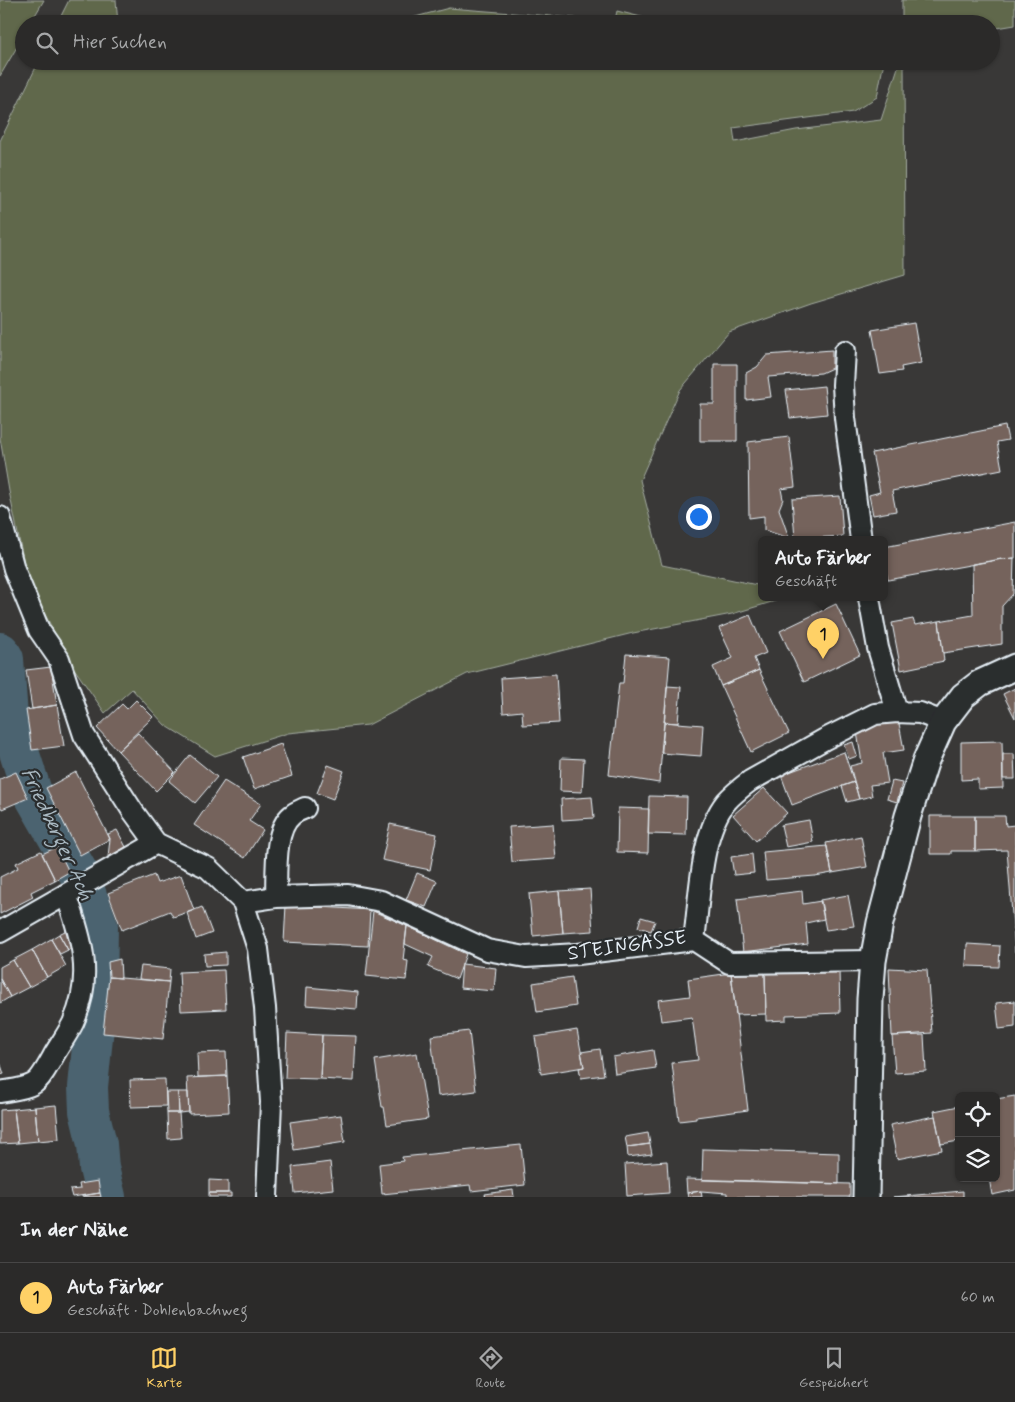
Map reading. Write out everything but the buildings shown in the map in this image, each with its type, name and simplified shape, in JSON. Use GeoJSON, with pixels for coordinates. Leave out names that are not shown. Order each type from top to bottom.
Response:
{"type":"FeatureCollection","features":[{"type":"Feature","properties":{"kind":"street"},"geometry":{"type":"LineString","coordinates":[[845,351],[843,385],[845,418],[860,536]]}},
{"type":"Feature","properties":{"kind":"street"},"geometry":{"type":"LineString","coordinates":[[0,517],[14,569],[39,630],[59,659],[84,735],[132,810],[156,843],[208,868],[243,902],[258,949],[265,1008],[271,1102],[267,1197]]}},
{"type":"Feature","properties":{"kind":"street"},"geometry":{"type":"LineString","coordinates":[[870,601],[878,648],[897,712]]}},
{"type":"Feature","properties":{"kind":"street"},"geometry":{"type":"LineString","coordinates":[[866,1197],[870,1007],[873,961],[880,923],[908,816],[926,760],[944,722],[964,696],[980,683],[1015,667]]}},
{"type":"Feature","properties":{"kind":"street","name":"STEINGASSE"},"geometry":{"type":"LineString","coordinates":[[243,902],[276,897],[348,895],[381,901],[487,950],[526,957],[578,954],[694,940],[705,852],[714,821],[727,800],[750,781],[825,739],[875,714],[897,712],[920,713],[944,722]]}},
{"type":"Feature","properties":{"kind":"street"},"geometry":{"type":"LineString","coordinates":[[276,897],[277,856],[282,830],[290,815],[305,808]]}},
{"type":"Feature","properties":{"kind":"street"},"geometry":{"type":"LineString","coordinates":[[0,932],[156,843]]}},
{"type":"Feature","properties":{"kind":"street"},"geometry":{"type":"LineString","coordinates":[[0,1092],[35,1084],[72,1024],[81,1000],[85,977],[84,955],[68,892]]}},
{"type":"Feature","properties":{"kind":"street"},"geometry":{"type":"LineString","coordinates":[[694,940],[729,963],[873,961]]}},
{"type":"Feature","properties":{"kind":"green space"},"geometry":{"type":"Polygon","coordinates":[[[0,0],[44,0],[35,15],[15,15],[15,50],[0,76],[0,0]]]}},
{"type":"Feature","properties":{"kind":"green space"},"geometry":{"type":"Polygon","coordinates":[[[69,0],[116,0],[117,15],[62,15],[69,0]]]}},
{"type":"Feature","properties":{"kind":"green space"},"geometry":{"type":"Polygon","coordinates":[[[902,0],[1015,0],[1015,25],[1000,28],[1000,15],[902,15],[902,0]]]}},
{"type":"Feature","properties":{"kind":"green space"},"geometry":{"type":"Polygon","coordinates":[[[449,8],[537,15],[423,15],[449,8]]]}},
{"type":"Feature","properties":{"kind":"green space"},"geometry":{"type":"Polygon","coordinates":[[[617,11],[633,15],[616,15],[617,11]]]}},
{"type":"Feature","properties":{"kind":"green space"},"geometry":{"type":"Polygon","coordinates":[[[35,70],[882,70],[877,97],[853,112],[733,128],[735,142],[796,130],[881,120],[897,70],[904,70],[905,275],[811,303],[729,332],[680,390],[640,480],[662,565],[758,585],[758,601],[775,601],[732,614],[633,633],[467,674],[368,725],[288,733],[215,756],[165,725],[132,689],[105,713],[71,664],[28,582],[0,438],[0,141],[35,70]]]}},
{"type":"Feature","properties":{"kind":"waterway","name":"Friedberger Ach"},"geometry":{"type":"LineString","coordinates":[[0,652],[4,659],[8,718],[32,792],[79,874],[98,926],[97,997],[88,1087],[89,1111],[106,1197]]}},
{"type":"Feature","properties":{"kind":"place","name":"Auto Färber"},"geometry":{"type":"Point","coordinates":[823,659]}}]}
